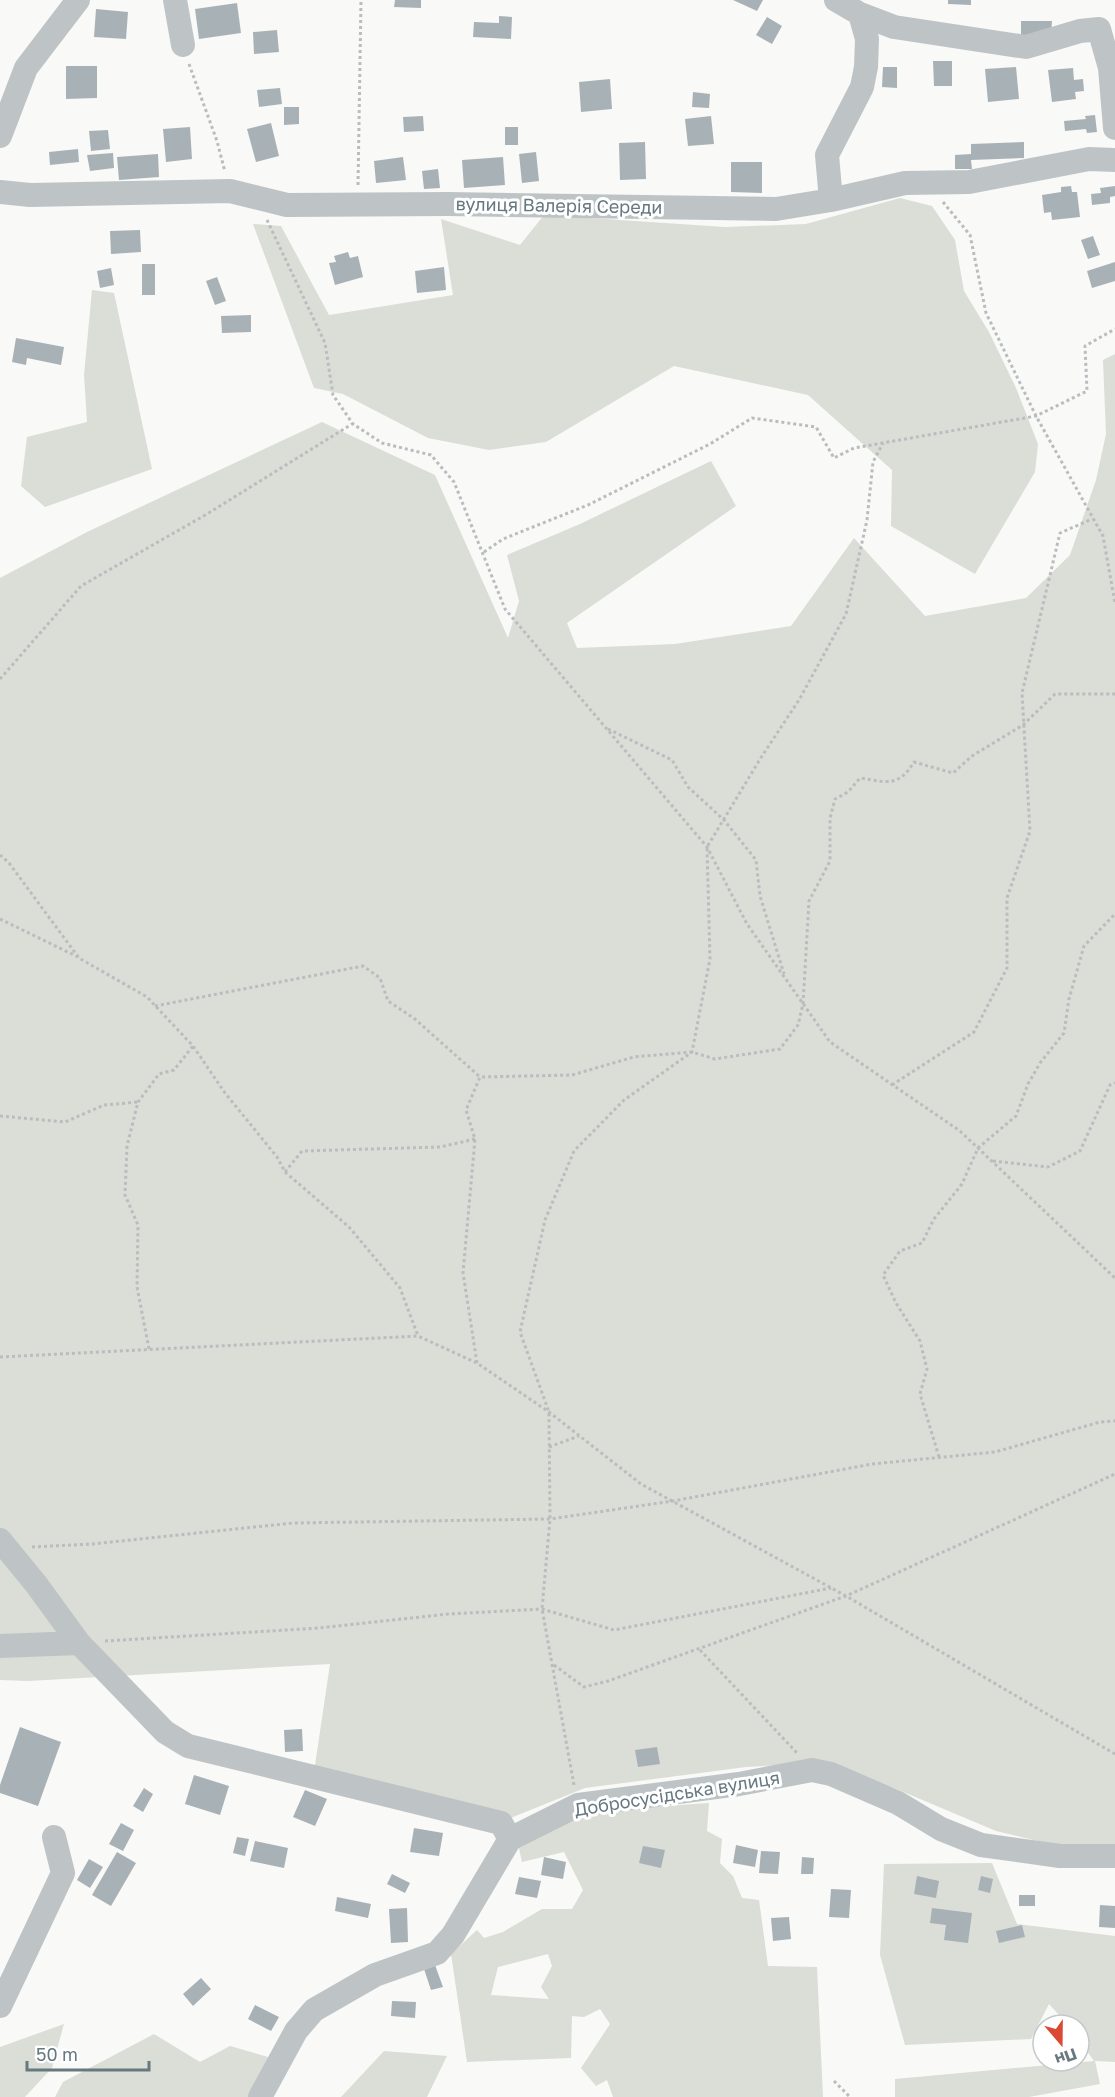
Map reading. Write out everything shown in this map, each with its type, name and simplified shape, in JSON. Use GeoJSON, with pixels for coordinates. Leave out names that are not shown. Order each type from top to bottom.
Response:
{"type":"FeatureCollection","features":[{"type":"Feature","properties":{"kind":"street"},"geometry":{"type":"LineString","coordinates":[[0,136],[26,68],[78,0]]}},
{"type":"Feature","properties":{"kind":"street"},"geometry":{"type":"LineString","coordinates":[[175,0],[183,45]]}},
{"type":"Feature","properties":{"kind":"street"},"geometry":{"type":"LineString","coordinates":[[836,0],[860,14],[894,27],[1026,47],[1080,31],[1099,29],[1110,68],[1115,128]]}},
{"type":"Feature","properties":{"kind":"street"},"geometry":{"type":"LineString","coordinates":[[831,200],[827,155],[862,87],[866,67],[867,39],[860,14]]}},
{"type":"Feature","properties":{"kind":"street","name":"вулиця Валерія Середи"},"geometry":{"type":"LineString","coordinates":[[0,192],[30,195],[230,191],[287,205],[776,208],[831,200],[905,183],[969,182],[1089,159],[1115,160]]}},
{"type":"Feature","properties":{"kind":"street"},"geometry":{"type":"LineString","coordinates":[[3,1544],[79,1643],[165,1732],[188,1746],[501,1823],[510,1839],[453,1935],[437,1953],[375,1975],[314,2010],[296,2031],[260,2097]]}},
{"type":"Feature","properties":{"kind":"street"},"geometry":{"type":"LineString","coordinates":[[0,1646],[79,1643]]}},
{"type":"Feature","properties":{"kind":"street","name":"Добросусідська вулиця"},"geometry":{"type":"LineString","coordinates":[[510,1839],[578,1804],[739,1784],[812,1770],[831,1774],[898,1803],[941,1829],[981,1845],[1060,1856],[1115,1856]]}},
{"type":"Feature","properties":{"kind":"street"},"geometry":{"type":"LineString","coordinates":[[0,2006],[63,1873],[54,1837]]}},
{"type":"Feature","properties":{"kind":"path"},"geometry":{"type":"LineString","coordinates":[[358,204],[361,0]]}},
{"type":"Feature","properties":{"kind":"path"},"geometry":{"type":"LineString","coordinates":[[183,45],[217,141],[230,191]]}},
{"type":"Feature","properties":{"kind":"path"},"geometry":{"type":"LineString","coordinates":[[929,184],[970,235],[986,313],[1036,416],[1103,536],[1115,603]]}},
{"type":"Feature","properties":{"kind":"path"},"geometry":{"type":"LineString","coordinates":[[257,199],[325,343],[333,395],[353,424],[381,443],[431,455],[454,482],[506,609],[707,847],[747,924],[830,1042],[960,1131],[1115,1278]]}},
{"type":"Feature","properties":{"kind":"path"},"geometry":{"type":"LineString","coordinates":[[484,552],[503,539],[588,505],[710,444],[752,418],[816,427],[834,458],[854,448],[1036,416],[1087,391],[1085,346],[1115,329]]}},
{"type":"Feature","properties":{"kind":"path"},"geometry":{"type":"LineString","coordinates":[[0,679],[81,586],[207,514],[353,424]]}},
{"type":"Feature","properties":{"kind":"path"},"geometry":{"type":"LineString","coordinates":[[578,1804],[554,1664],[542,1609],[550,1519],[549,1412],[519,1332],[545,1220],[574,1151],[624,1100],[692,1052],[710,959],[707,847],[799,700],[846,614],[867,520],[873,462],[883,443]]}},
{"type":"Feature","properties":{"kind":"path"},"geometry":{"type":"LineString","coordinates":[[892,1084],[974,1032],[1007,968],[1007,898],[1030,831],[1022,693],[1060,533],[1092,519]]}},
{"type":"Feature","properties":{"kind":"path"},"geometry":{"type":"LineString","coordinates":[[155,1006],[363,966],[380,978],[388,1001],[415,1019],[480,1077],[572,1075],[634,1056],[692,1052],[715,1059],[780,1049],[798,1025],[803,1004],[808,901],[830,861],[831,818],[836,799],[848,792],[860,778],[892,782],[905,777],[914,762],[953,773],[972,756],[1023,725],[1055,694],[1115,694]]}},
{"type":"Feature","properties":{"kind":"path"},"geometry":{"type":"LineString","coordinates":[[605,728],[672,760],[688,787],[723,820],[756,860],[760,896],[786,978]]}},
{"type":"Feature","properties":{"kind":"path"},"geometry":{"type":"LineString","coordinates":[[0,855],[9,863],[79,958]]}},
{"type":"Feature","properties":{"kind":"path"},"geometry":{"type":"LineString","coordinates":[[939,1457],[920,1394],[927,1369],[920,1341],[896,1303],[883,1275],[900,1251],[922,1243],[934,1219],[962,1184],[978,1148],[1016,1116],[1028,1084],[1040,1063],[1064,1033],[1069,999],[1084,946],[1115,914]]}},
{"type":"Feature","properties":{"kind":"path"},"geometry":{"type":"LineString","coordinates":[[0,919],[79,958],[147,997],[193,1046],[225,1093],[277,1156],[285,1172],[349,1227],[400,1288],[418,1336]]}},
{"type":"Feature","properties":{"kind":"path"},"geometry":{"type":"LineString","coordinates":[[149,1349],[137,1287],[138,1225],[125,1195],[127,1146],[138,1102],[159,1074],[174,1070],[193,1046]]}},
{"type":"Feature","properties":{"kind":"path"},"geometry":{"type":"LineString","coordinates":[[477,1363],[463,1273],[475,1139],[466,1110],[480,1077]]}},
{"type":"Feature","properties":{"kind":"path"},"geometry":{"type":"LineString","coordinates":[[993,1161],[1048,1167],[1080,1151],[1110,1085],[1115,1083]]}},
{"type":"Feature","properties":{"kind":"path"},"geometry":{"type":"LineString","coordinates":[[0,1116],[65,1122],[104,1105],[138,1102]]}},
{"type":"Feature","properties":{"kind":"path"},"geometry":{"type":"LineString","coordinates":[[285,1172],[302,1152],[440,1147],[475,1139]]}},
{"type":"Feature","properties":{"kind":"path"},"geometry":{"type":"LineString","coordinates":[[0,1357],[418,1336],[477,1363],[549,1412],[641,1484],[846,1596],[1115,1754]]}},
{"type":"Feature","properties":{"kind":"path"},"geometry":{"type":"LineString","coordinates":[[3,1544],[92,1544],[293,1523],[550,1519],[673,1501],[872,1464],[995,1452],[1100,1422],[1115,1421]]}},
{"type":"Feature","properties":{"kind":"path"},"geometry":{"type":"LineString","coordinates":[[549,1447],[579,1436]]}},
{"type":"Feature","properties":{"kind":"path"},"geometry":{"type":"LineString","coordinates":[[554,1664],[584,1687],[700,1650],[846,1596],[1115,1474]]}},
{"type":"Feature","properties":{"kind":"path"},"geometry":{"type":"LineString","coordinates":[[79,1643],[319,1628],[448,1614],[542,1609],[614,1630],[831,1588]]}},
{"type":"Feature","properties":{"kind":"path"},"geometry":{"type":"LineString","coordinates":[[700,1650],[812,1770]]}},
{"type":"Feature","properties":{"kind":"path"},"geometry":{"type":"LineString","coordinates":[[834,2081],[850,2097]]}},
{"type":"Feature","properties":{"kind":"shaded area"},"geometry":{"type":"Polygon","coordinates":[[[900,198],[932,206],[955,240],[964,291],[989,332],[1016,388],[1038,444],[1035,472],[975,574],[891,526],[892,470],[808,395],[674,366],[546,442],[489,450],[428,438],[343,394],[314,388],[253,224],[281,226],[329,315],[453,295],[441,219],[520,245],[544,215],[725,227],[806,224],[900,198]]]}},
{"type":"Feature","properties":{"kind":"shaded area"},"geometry":{"type":"Polygon","coordinates":[[[92,290],[114,293],[152,469],[45,507],[21,486],[27,437],[87,422],[84,375],[92,290]]]}},
{"type":"Feature","properties":{"kind":"shaded area"},"geometry":{"type":"Polygon","coordinates":[[[1115,354],[1115,1845],[1067,1848],[996,1831],[894,1788],[815,1763],[746,1767],[585,1788],[508,1819],[314,1772],[330,1664],[28,1681],[0,1680],[0,578],[87,532],[322,422],[435,475],[508,638],[519,601],[507,555],[580,524],[711,461],[736,506],[567,623],[577,648],[675,644],[791,626],[854,538],[925,616],[1026,598],[1070,555],[1096,480],[1106,434],[1103,360],[1115,354]]]}},
{"type":"Feature","properties":{"kind":"shaded area"},"geometry":{"type":"Polygon","coordinates":[[[709,1803],[707,1831],[722,1839],[720,1863],[733,1876],[742,1898],[759,1900],[768,1966],[817,1967],[823,2097],[613,2097],[607,2080],[596,2086],[581,2068],[610,2024],[600,2009],[584,2017],[572,2016],[571,2058],[467,2062],[451,1954],[477,1930],[484,1938],[503,1932],[542,1909],[572,1909],[583,1890],[564,1852],[522,1862],[518,1844],[592,1811],[709,1803]],[[548,1954],[498,1967],[491,1995],[549,1999],[541,1987],[552,1966],[548,1954]]]}},
{"type":"Feature","properties":{"kind":"shaded area"},"geometry":{"type":"Polygon","coordinates":[[[992,1863],[1017,1924],[1115,1936],[1115,2062],[1095,2061],[1100,2084],[1029,2097],[895,2097],[895,2079],[1031,2067],[1031,2073],[1091,2073],[1091,2061],[1094,2061],[1091,2057],[1091,2013],[1057,2013],[1049,2004],[1044,2013],[1031,2013],[1031,2039],[905,2045],[880,1955],[884,1864],[992,1863]]]}},
{"type":"Feature","properties":{"kind":"shaded area"},"geometry":{"type":"Polygon","coordinates":[[[64,2024],[52,2068],[25,2097],[0,2097],[0,2047],[64,2024]]]}},
{"type":"Feature","properties":{"kind":"shaded area"},"geometry":{"type":"Polygon","coordinates":[[[154,2034],[200,2062],[230,2046],[268,2057],[251,2097],[55,2097],[63,2082],[154,2034]]]}},
{"type":"Feature","properties":{"kind":"shaded area"},"geometry":{"type":"Polygon","coordinates":[[[384,2051],[447,2056],[427,2097],[341,2097],[384,2051]]]}},
{"type":"Feature","properties":{"kind":"building"},"geometry":{"type":"Polygon","coordinates":[[[395,0],[421,0],[421,8],[394,7],[395,0]]]}},
{"type":"Feature","properties":{"kind":"building"},"geometry":{"type":"Polygon","coordinates":[[[733,0],[763,0],[757,11],[733,0]]]}},
{"type":"Feature","properties":{"kind":"building"},"geometry":{"type":"Polygon","coordinates":[[[948,0],[971,0],[971,5],[948,4],[948,0]]]}},
{"type":"Feature","properties":{"kind":"building"},"geometry":{"type":"Polygon","coordinates":[[[237,3],[241,33],[199,39],[195,9],[237,3]]]}},
{"type":"Feature","properties":{"kind":"building"},"geometry":{"type":"Polygon","coordinates":[[[96,9],[128,12],[126,39],[94,37],[96,9]]]}},
{"type":"Feature","properties":{"kind":"building"},"geometry":{"type":"Polygon","coordinates":[[[499,16],[512,17],[511,39],[473,37],[474,22],[499,23],[499,16]]]}},
{"type":"Feature","properties":{"kind":"building"},"geometry":{"type":"Polygon","coordinates":[[[767,17],[782,26],[772,44],[756,35],[767,17]]]}},
{"type":"Feature","properties":{"kind":"building"},"geometry":{"type":"Polygon","coordinates":[[[1021,21],[1052,21],[1051,35],[1021,35],[1021,21]]]}},
{"type":"Feature","properties":{"kind":"building"},"geometry":{"type":"Polygon","coordinates":[[[277,30],[279,52],[254,54],[253,32],[277,30]]]}},
{"type":"Feature","properties":{"kind":"building"},"geometry":{"type":"Polygon","coordinates":[[[933,61],[952,61],[952,86],[934,86],[933,61]]]}},
{"type":"Feature","properties":{"kind":"building"},"geometry":{"type":"Polygon","coordinates":[[[66,66],[97,66],[97,98],[66,99],[66,66]]]}},
{"type":"Feature","properties":{"kind":"building"},"geometry":{"type":"Polygon","coordinates":[[[883,67],[897,67],[897,88],[882,87],[883,67]]]}},
{"type":"Feature","properties":{"kind":"building"},"geometry":{"type":"Polygon","coordinates":[[[1016,67],[1019,99],[988,102],[985,69],[1016,67]]]}},
{"type":"Feature","properties":{"kind":"building"},"geometry":{"type":"Polygon","coordinates":[[[1073,68],[1074,80],[1083,79],[1084,91],[1075,92],[1076,99],[1052,102],[1048,70],[1073,68]]]}},
{"type":"Feature","properties":{"kind":"building"},"geometry":{"type":"Polygon","coordinates":[[[610,79],[612,109],[581,112],[579,82],[610,79]]]}},
{"type":"Feature","properties":{"kind":"building"},"geometry":{"type":"Polygon","coordinates":[[[280,88],[282,104],[259,107],[257,90],[280,88]]]}},
{"type":"Feature","properties":{"kind":"building"},"geometry":{"type":"Polygon","coordinates":[[[693,92],[710,94],[709,108],[692,107],[693,92]]]}},
{"type":"Feature","properties":{"kind":"building"},"geometry":{"type":"Polygon","coordinates":[[[284,107],[299,107],[299,124],[284,125],[284,107]]]}},
{"type":"Feature","properties":{"kind":"building"},"geometry":{"type":"Polygon","coordinates":[[[1095,115],[1097,132],[1087,133],[1086,129],[1065,131],[1064,121],[1086,119],[1085,116],[1095,115]]]}},
{"type":"Feature","properties":{"kind":"building"},"geometry":{"type":"Polygon","coordinates":[[[423,116],[424,131],[404,132],[403,117],[423,116]]]}},
{"type":"Feature","properties":{"kind":"building"},"geometry":{"type":"Polygon","coordinates":[[[711,116],[714,144],[688,146],[685,119],[711,116]]]}},
{"type":"Feature","properties":{"kind":"building"},"geometry":{"type":"Polygon","coordinates":[[[271,123],[279,156],[256,162],[247,129],[271,123]]]}},
{"type":"Feature","properties":{"kind":"building"},"geometry":{"type":"Polygon","coordinates":[[[190,127],[192,159],[166,162],[163,129],[190,127]]]}},
{"type":"Feature","properties":{"kind":"building"},"geometry":{"type":"Polygon","coordinates":[[[505,127],[518,127],[518,145],[505,145],[505,127]]]}},
{"type":"Feature","properties":{"kind":"building"},"geometry":{"type":"Polygon","coordinates":[[[108,130],[110,149],[91,151],[89,131],[108,130]]]}},
{"type":"Feature","properties":{"kind":"building"},"geometry":{"type":"Polygon","coordinates":[[[645,142],[646,179],[620,180],[619,143],[645,142]]]}},
{"type":"Feature","properties":{"kind":"building"},"geometry":{"type":"Polygon","coordinates":[[[1024,142],[1024,158],[971,160],[972,169],[955,169],[955,155],[971,154],[971,144],[1024,142]]]}},
{"type":"Feature","properties":{"kind":"building"},"geometry":{"type":"Polygon","coordinates":[[[78,149],[79,162],[50,165],[49,152],[78,149]]]}},
{"type":"Feature","properties":{"kind":"building"},"geometry":{"type":"Polygon","coordinates":[[[536,152],[539,181],[522,183],[519,154],[536,152]]]}},
{"type":"Feature","properties":{"kind":"building"},"geometry":{"type":"Polygon","coordinates":[[[113,153],[114,168],[90,171],[87,155],[113,153]]]}},
{"type":"Feature","properties":{"kind":"building"},"geometry":{"type":"Polygon","coordinates":[[[158,154],[159,177],[119,180],[117,157],[158,154]]]}},
{"type":"Feature","properties":{"kind":"building"},"geometry":{"type":"Polygon","coordinates":[[[403,157],[406,180],[376,183],[374,161],[403,157]]]}},
{"type":"Feature","properties":{"kind":"building"},"geometry":{"type":"Polygon","coordinates":[[[503,157],[505,185],[464,188],[462,160],[503,157]]]}},
{"type":"Feature","properties":{"kind":"building"},"geometry":{"type":"Polygon","coordinates":[[[731,162],[762,162],[762,193],[731,192],[731,162]]]}},
{"type":"Feature","properties":{"kind":"building"},"geometry":{"type":"Polygon","coordinates":[[[438,169],[440,188],[424,189],[422,171],[438,169]]]}},
{"type":"Feature","properties":{"kind":"building"},"geometry":{"type":"Polygon","coordinates":[[[1071,186],[1072,192],[1077,192],[1080,217],[1052,220],[1051,212],[1044,213],[1042,195],[1061,192],[1061,187],[1071,186]]]}},
{"type":"Feature","properties":{"kind":"building"},"geometry":{"type":"Polygon","coordinates":[[[1115,186],[1115,196],[1110,197],[1110,203],[1092,205],[1091,194],[1101,193],[1100,188],[1115,186]]]}},
{"type":"Feature","properties":{"kind":"building"},"geometry":{"type":"Polygon","coordinates":[[[140,230],[141,252],[111,254],[110,231],[140,230]]]}},
{"type":"Feature","properties":{"kind":"building"},"geometry":{"type":"Polygon","coordinates":[[[1093,236],[1100,255],[1088,259],[1081,240],[1093,236]]]}},
{"type":"Feature","properties":{"kind":"building"},"geometry":{"type":"Polygon","coordinates":[[[348,252],[350,258],[358,256],[363,277],[335,285],[329,263],[336,262],[334,256],[348,252]]]}},
{"type":"Feature","properties":{"kind":"building"},"geometry":{"type":"Polygon","coordinates":[[[1115,262],[1115,281],[1092,288],[1087,271],[1115,262]]]}},
{"type":"Feature","properties":{"kind":"building"},"geometry":{"type":"Polygon","coordinates":[[[142,264],[155,264],[155,295],[142,295],[142,264]]]}},
{"type":"Feature","properties":{"kind":"building"},"geometry":{"type":"Polygon","coordinates":[[[444,267],[446,290],[417,293],[415,271],[444,267]]]}},
{"type":"Feature","properties":{"kind":"building"},"geometry":{"type":"Polygon","coordinates":[[[111,268],[114,285],[100,288],[97,271],[111,268]]]}},
{"type":"Feature","properties":{"kind":"building"},"geometry":{"type":"Polygon","coordinates":[[[217,277],[226,301],[215,305],[206,281],[217,277]]]}},
{"type":"Feature","properties":{"kind":"building"},"geometry":{"type":"Polygon","coordinates":[[[251,315],[251,332],[222,333],[221,316],[251,315]]]}},
{"type":"Feature","properties":{"kind":"building"},"geometry":{"type":"Polygon","coordinates":[[[16,338],[64,347],[61,365],[27,358],[26,365],[12,362],[16,338]]]}},
{"type":"Feature","properties":{"kind":"building"},"geometry":{"type":"Polygon","coordinates":[[[20,1727],[61,1742],[38,1806],[0,1793],[0,1785],[20,1727]]]}},
{"type":"Feature","properties":{"kind":"building"},"geometry":{"type":"Polygon","coordinates":[[[302,1729],[303,1751],[285,1752],[284,1730],[302,1729]]]}},
{"type":"Feature","properties":{"kind":"building"},"geometry":{"type":"Polygon","coordinates":[[[657,1747],[660,1764],[638,1767],[635,1750],[657,1747]]]}},
{"type":"Feature","properties":{"kind":"building"},"geometry":{"type":"Polygon","coordinates":[[[194,1775],[229,1786],[220,1815],[185,1804],[194,1775]]]}},
{"type":"Feature","properties":{"kind":"building"},"geometry":{"type":"Polygon","coordinates":[[[144,1788],[153,1794],[143,1812],[133,1806],[144,1788]]]}},
{"type":"Feature","properties":{"kind":"building"},"geometry":{"type":"Polygon","coordinates":[[[305,1790],[327,1799],[315,1826],[293,1817],[305,1790]]]}},
{"type":"Feature","properties":{"kind":"building"},"geometry":{"type":"Polygon","coordinates":[[[121,1823],[134,1830],[123,1851],[109,1844],[121,1823]]]}},
{"type":"Feature","properties":{"kind":"building"},"geometry":{"type":"Polygon","coordinates":[[[414,1828],[443,1833],[439,1856],[410,1852],[414,1828]]]}},
{"type":"Feature","properties":{"kind":"building"},"geometry":{"type":"Polygon","coordinates":[[[237,1837],[249,1839],[245,1856],[233,1853],[237,1837]]]}},
{"type":"Feature","properties":{"kind":"building"},"geometry":{"type":"Polygon","coordinates":[[[255,1841],[288,1848],[284,1868],[250,1861],[255,1841]]]}},
{"type":"Feature","properties":{"kind":"building"},"geometry":{"type":"Polygon","coordinates":[[[736,1845],[758,1850],[755,1867],[733,1863],[736,1845]]]}},
{"type":"Feature","properties":{"kind":"building"},"geometry":{"type":"Polygon","coordinates":[[[643,1846],[665,1850],[661,1868],[639,1863],[643,1846]]]}},
{"type":"Feature","properties":{"kind":"building"},"geometry":{"type":"Polygon","coordinates":[[[761,1851],[780,1852],[778,1874],[759,1873],[761,1851]]]}},
{"type":"Feature","properties":{"kind":"building"},"geometry":{"type":"Polygon","coordinates":[[[117,1852],[136,1863],[111,1906],[92,1895],[117,1852]]]}},
{"type":"Feature","properties":{"kind":"building"},"geometry":{"type":"Polygon","coordinates":[[[544,1857],[566,1862],[563,1879],[541,1875],[544,1857]]]}},
{"type":"Feature","properties":{"kind":"building"},"geometry":{"type":"Polygon","coordinates":[[[802,1857],[814,1858],[813,1874],[801,1874],[802,1857]]]}},
{"type":"Feature","properties":{"kind":"building"},"geometry":{"type":"Polygon","coordinates":[[[89,1859],[103,1867],[90,1888],[77,1880],[89,1859]]]}},
{"type":"Feature","properties":{"kind":"building"},"geometry":{"type":"Polygon","coordinates":[[[392,1874],[410,1883],[405,1893],[387,1884],[392,1874]]]}},
{"type":"Feature","properties":{"kind":"building"},"geometry":{"type":"Polygon","coordinates":[[[917,1876],[939,1881],[936,1898],[914,1894],[917,1876]]]}},
{"type":"Feature","properties":{"kind":"building"},"geometry":{"type":"Polygon","coordinates":[[[981,1876],[993,1879],[990,1893],[978,1890],[981,1876]]]}},
{"type":"Feature","properties":{"kind":"building"},"geometry":{"type":"Polygon","coordinates":[[[519,1877],[541,1881],[537,1898],[515,1894],[519,1877]]]}},
{"type":"Feature","properties":{"kind":"building"},"geometry":{"type":"Polygon","coordinates":[[[831,1889],[851,1890],[849,1918],[829,1917],[831,1889]]]}},
{"type":"Feature","properties":{"kind":"building"},"geometry":{"type":"Polygon","coordinates":[[[1019,1895],[1035,1895],[1035,1906],[1019,1906],[1019,1895]]]}},
{"type":"Feature","properties":{"kind":"building"},"geometry":{"type":"Polygon","coordinates":[[[337,1897],[371,1904],[368,1918],[335,1911],[337,1897]]]}},
{"type":"Feature","properties":{"kind":"building"},"geometry":{"type":"Polygon","coordinates":[[[1100,1905],[1115,1906],[1115,1928],[1099,1927],[1100,1905]]]}},
{"type":"Feature","properties":{"kind":"building"},"geometry":{"type":"Polygon","coordinates":[[[407,1908],[408,1942],[391,1943],[389,1909],[407,1908]]]}},
{"type":"Feature","properties":{"kind":"building"},"geometry":{"type":"Polygon","coordinates":[[[932,1908],[972,1913],[968,1943],[944,1940],[946,1925],[930,1923],[932,1908]]]}},
{"type":"Feature","properties":{"kind":"building"},"geometry":{"type":"Polygon","coordinates":[[[789,1917],[791,1939],[773,1941],[771,1918],[789,1917]]]}},
{"type":"Feature","properties":{"kind":"building"},"geometry":{"type":"Polygon","coordinates":[[[1022,1925],[1025,1937],[999,1943],[996,1931],[1022,1925]]]}},
{"type":"Feature","properties":{"kind":"building"},"geometry":{"type":"Polygon","coordinates":[[[435,1965],[443,1987],[431,1990],[424,1969],[435,1965]]]}},
{"type":"Feature","properties":{"kind":"building"},"geometry":{"type":"Polygon","coordinates":[[[201,1978],[211,1989],[193,2006],[183,1994],[201,1978]]]}},
{"type":"Feature","properties":{"kind":"building"},"geometry":{"type":"Polygon","coordinates":[[[392,2001],[416,2002],[415,2018],[391,2016],[392,2001]]]}},
{"type":"Feature","properties":{"kind":"building"},"geometry":{"type":"Polygon","coordinates":[[[255,2005],[279,2017],[271,2031],[248,2019],[255,2005]]]}}]}
